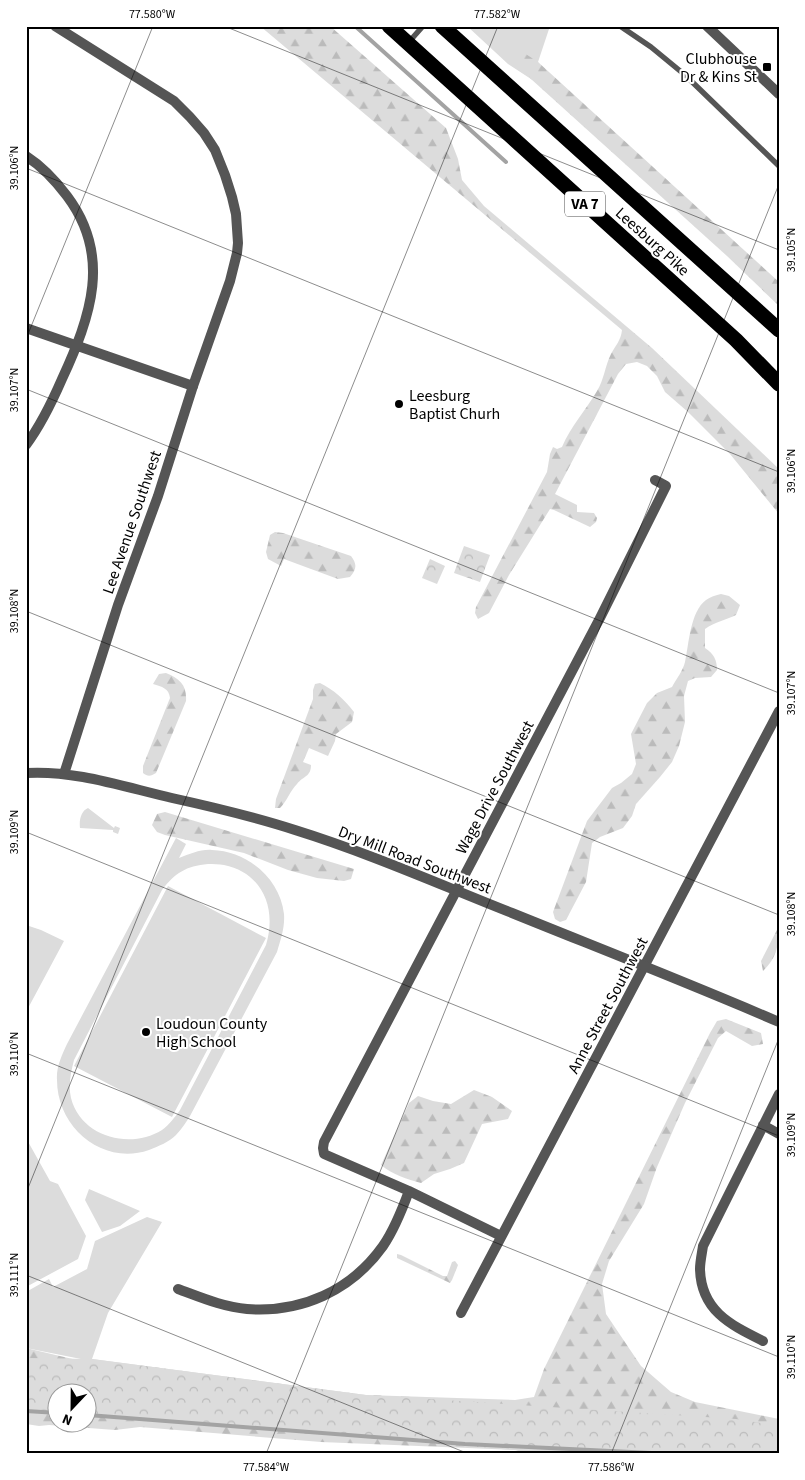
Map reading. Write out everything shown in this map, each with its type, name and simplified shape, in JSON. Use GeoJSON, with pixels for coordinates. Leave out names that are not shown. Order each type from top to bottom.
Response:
{"type":"FeatureCollection","features":[{"type":"Feature","properties":{"kind":"highway","name":"Leesburg Pike"},"geometry":{"type":"LineString","coordinates":[[389,26],[736,340],[779,384]]}},
{"type":"Feature","properties":{"kind":"highway","name":"Leesburg Pike"},"geometry":{"type":"LineString","coordinates":[[442,26],[779,330]]}},
{"type":"Feature","properties":{"kind":"street","name":"Lee Avenue Southwest"},"geometry":{"type":"LineString","coordinates":[[55,26],[174,102],[204,133],[226,175],[236,214],[238,243],[230,281],[193,386],[158,496],[118,605],[64,774]]}},
{"type":"Feature","properties":{"kind":"street"},"geometry":{"type":"LineString","coordinates":[[707,26],[779,94]]}},
{"type":"Feature","properties":{"kind":"street"},"geometry":{"type":"LineString","coordinates":[[26,156],[52,177],[76,208],[88,235],[92,252],[93,285],[78,346],[45,415],[26,446]]}},
{"type":"Feature","properties":{"kind":"street"},"geometry":{"type":"LineString","coordinates":[[26,328],[193,386]]}},
{"type":"Feature","properties":{"kind":"street","name":"Wage Drive Southwest"},"geometry":{"type":"LineString","coordinates":[[409,1191],[324,1154],[324,1142],[457,891],[666,486],[654,480]]}},
{"type":"Feature","properties":{"kind":"street","name":"Anne Street Southwest"},"geometry":{"type":"LineString","coordinates":[[461,1313],[779,711]]}},
{"type":"Feature","properties":{"kind":"street","name":"Dry Mill Road Southwest"},"geometry":{"type":"LineString","coordinates":[[26,773],[64,774],[90,778],[253,818],[297,831],[362,853],[779,1022]]}},
{"type":"Feature","properties":{"kind":"street"},"geometry":{"type":"LineString","coordinates":[[763,1340],[737,1328],[713,1309],[704,1291],[700,1267],[702,1246],[779,1094]]}},
{"type":"Feature","properties":{"kind":"street"},"geometry":{"type":"LineString","coordinates":[[762,1126],[779,1134]]}},
{"type":"Feature","properties":{"kind":"street"},"geometry":{"type":"LineString","coordinates":[[178,1288],[211,1302],[246,1309],[284,1309],[317,1300],[338,1289],[361,1272],[383,1246],[396,1224],[409,1191],[502,1236]]}},
{"type":"Feature","properties":{"kind":"lane"},"geometry":{"type":"LineString","coordinates":[[408,43],[423,26]]}},
{"type":"Feature","properties":{"kind":"lane"},"geometry":{"type":"LineString","coordinates":[[620,26],[651,47],[685,74],[779,166]]}},
{"type":"Feature","properties":{"kind":"green space"},"geometry":{"type":"Polygon","coordinates":[[[260,26],[330,26],[446,128],[458,159],[462,180],[484,206],[652,348],[779,469],[779,514],[730,454],[665,392],[657,376],[647,366],[637,362],[626,364],[618,374],[555,494],[577,505],[577,512],[594,513],[597,518],[596,522],[590,527],[550,509],[509,575],[489,613],[478,619],[475,613],[476,607],[547,472],[553,447],[557,449],[562,447],[597,391],[622,330],[260,26]]]}},
{"type":"Feature","properties":{"kind":"green space"},"geometry":{"type":"Polygon","coordinates":[[[467,26],[550,26],[538,62],[554,94],[508,64],[467,26]]]}},
{"type":"Feature","properties":{"kind":"green space"},"geometry":{"type":"Polygon","coordinates":[[[518,49],[538,62],[779,282],[779,306],[727,256],[531,79],[517,60],[518,49]]]}},
{"type":"Feature","properties":{"kind":"green space"},"geometry":{"type":"Polygon","coordinates":[[[275,532],[351,556],[355,569],[350,577],[338,579],[284,559],[281,566],[268,559],[266,552],[270,535],[275,532]]]}},
{"type":"Feature","properties":{"kind":"green space"},"geometry":{"type":"Polygon","coordinates":[[[464,546],[490,555],[480,582],[454,573],[464,546]]]}},
{"type":"Feature","properties":{"kind":"green space"},"geometry":{"type":"Polygon","coordinates":[[[430,559],[445,566],[437,584],[422,578],[430,559]]]}},
{"type":"Feature","properties":{"kind":"green space"},"geometry":{"type":"Polygon","coordinates":[[[721,594],[729,596],[740,605],[736,615],[705,629],[705,648],[714,658],[717,670],[711,677],[695,678],[688,681],[684,696],[685,722],[679,746],[672,762],[636,804],[632,816],[623,828],[600,837],[592,843],[586,882],[566,920],[560,922],[555,919],[553,912],[587,821],[612,788],[632,774],[636,764],[631,734],[647,703],[657,693],[672,687],[681,672],[685,662],[693,620],[701,605],[709,598],[721,594]]]}},
{"type":"Feature","properties":{"kind":"green space"},"geometry":{"type":"Polygon","coordinates":[[[166,673],[182,683],[186,701],[156,773],[148,776],[143,773],[143,766],[170,698],[167,690],[153,684],[159,674],[166,673]]]}},
{"type":"Feature","properties":{"kind":"green space"},"geometry":{"type":"Polygon","coordinates":[[[320,683],[343,699],[350,707],[354,712],[352,722],[336,734],[328,756],[309,748],[303,762],[311,765],[310,772],[299,781],[280,808],[275,808],[276,799],[313,699],[315,684],[320,683]]]}},
{"type":"Feature","properties":{"kind":"green space"},"geometry":{"type":"Polygon","coordinates":[[[88,808],[114,828],[115,826],[120,828],[118,834],[113,832],[113,830],[80,828],[81,816],[88,808]]]}},
{"type":"Feature","properties":{"kind":"green space"},"geometry":{"type":"Polygon","coordinates":[[[165,812],[354,869],[351,879],[344,881],[317,878],[288,870],[244,853],[165,835],[157,832],[152,825],[157,814],[165,812]]]}},
{"type":"Feature","properties":{"kind":"green space"},"geometry":{"type":"Polygon","coordinates":[[[176,838],[186,844],[179,858],[204,850],[225,852],[249,861],[269,878],[281,901],[284,914],[283,928],[277,952],[190,1116],[173,1137],[164,1144],[132,1154],[115,1153],[100,1148],[86,1139],[74,1127],[65,1113],[59,1097],[57,1070],[67,1044],[176,838]],[[210,864],[182,871],[162,890],[74,1060],[70,1088],[71,1098],[76,1111],[96,1131],[108,1136],[136,1139],[149,1136],[162,1130],[174,1118],[180,1110],[266,945],[270,918],[264,894],[249,876],[237,869],[224,865],[210,864]]]}},
{"type":"Feature","properties":{"kind":"green space"},"geometry":{"type":"Polygon","coordinates":[[[168,886],[266,938],[172,1117],[74,1066],[168,886]]]}},
{"type":"Feature","properties":{"kind":"green space"},"geometry":{"type":"Polygon","coordinates":[[[26,925],[64,941],[26,1012],[26,925]]]}},
{"type":"Feature","properties":{"kind":"green space"},"geometry":{"type":"Polygon","coordinates":[[[779,926],[774,956],[763,971],[761,961],[779,926]]]}},
{"type":"Feature","properties":{"kind":"green space"},"geometry":{"type":"Polygon","coordinates":[[[726,1019],[761,1033],[763,1044],[752,1046],[726,1031],[718,1038],[685,1103],[657,1167],[644,1204],[609,1261],[602,1284],[606,1314],[641,1366],[671,1392],[695,1402],[779,1419],[779,1437],[98,1389],[98,1382],[48,1382],[48,1386],[26,1384],[26,1348],[81,1361],[92,1359],[366,1395],[515,1400],[534,1397],[544,1369],[717,1021],[726,1019]]]}},
{"type":"Feature","properties":{"kind":"green space"},"geometry":{"type":"Polygon","coordinates":[[[474,1090],[492,1097],[512,1111],[508,1119],[482,1124],[464,1163],[434,1174],[421,1183],[395,1174],[381,1165],[409,1103],[418,1096],[451,1104],[474,1090]]]}},
{"type":"Feature","properties":{"kind":"green space"},"geometry":{"type":"Polygon","coordinates":[[[26,1138],[50,1181],[58,1184],[86,1236],[78,1259],[26,1287],[26,1138]]]}},
{"type":"Feature","properties":{"kind":"green space"},"geometry":{"type":"Polygon","coordinates":[[[89,1189],[140,1211],[120,1226],[102,1232],[85,1200],[89,1189]]]}},
{"type":"Feature","properties":{"kind":"green space"},"geometry":{"type":"Polygon","coordinates":[[[147,1217],[162,1222],[108,1313],[92,1359],[81,1359],[26,1348],[26,1292],[49,1279],[53,1287],[87,1269],[95,1241],[147,1217]]]}},
{"type":"Feature","properties":{"kind":"green space"},"geometry":{"type":"Polygon","coordinates":[[[397,1254],[443,1276],[447,1276],[452,1262],[455,1261],[458,1265],[450,1283],[397,1258],[397,1254]]]}},
{"type":"Feature","properties":{"kind":"green space"},"geometry":{"type":"Polygon","coordinates":[[[26,1358],[92,1359],[366,1395],[736,1419],[779,1426],[779,1454],[560,1454],[98,1416],[98,1382],[48,1382],[48,1412],[26,1411],[26,1358]]]}},
{"type":"Feature","properties":{"kind":"green space"},"geometry":{"type":"Polygon","coordinates":[[[26,1402],[48,1403],[48,1425],[26,1424],[26,1402]]]}},
{"type":"Feature","properties":{"kind":"green space"},"geometry":{"type":"Polygon","coordinates":[[[98,1407],[754,1454],[525,1454],[516,1450],[321,1442],[140,1427],[115,1430],[98,1429],[98,1407]]]}},
{"type":"Feature","properties":{"kind":"waterway"},"geometry":{"type":"LineString","coordinates":[[355,26],[506,162]]}},
{"type":"Feature","properties":{"kind":"waterway"},"geometry":{"type":"LineString","coordinates":[[26,1411],[48,1412]]}},
{"type":"Feature","properties":{"kind":"waterway"},"geometry":{"type":"LineString","coordinates":[[98,1416],[465,1444],[672,1454]]}},
{"type":"Feature","properties":{"kind":"place","name":"Clubhouse Dr & Kins St"},"geometry":{"type":"Point","coordinates":[767,67]}},
{"type":"Feature","properties":{"kind":"place","name":"Leesburg Baptist Churh"},"geometry":{"type":"Point","coordinates":[399,404]}},
{"type":"Feature","properties":{"kind":"place","name":"Loudoun County High School"},"geometry":{"type":"Point","coordinates":[146,1032]}}]}
